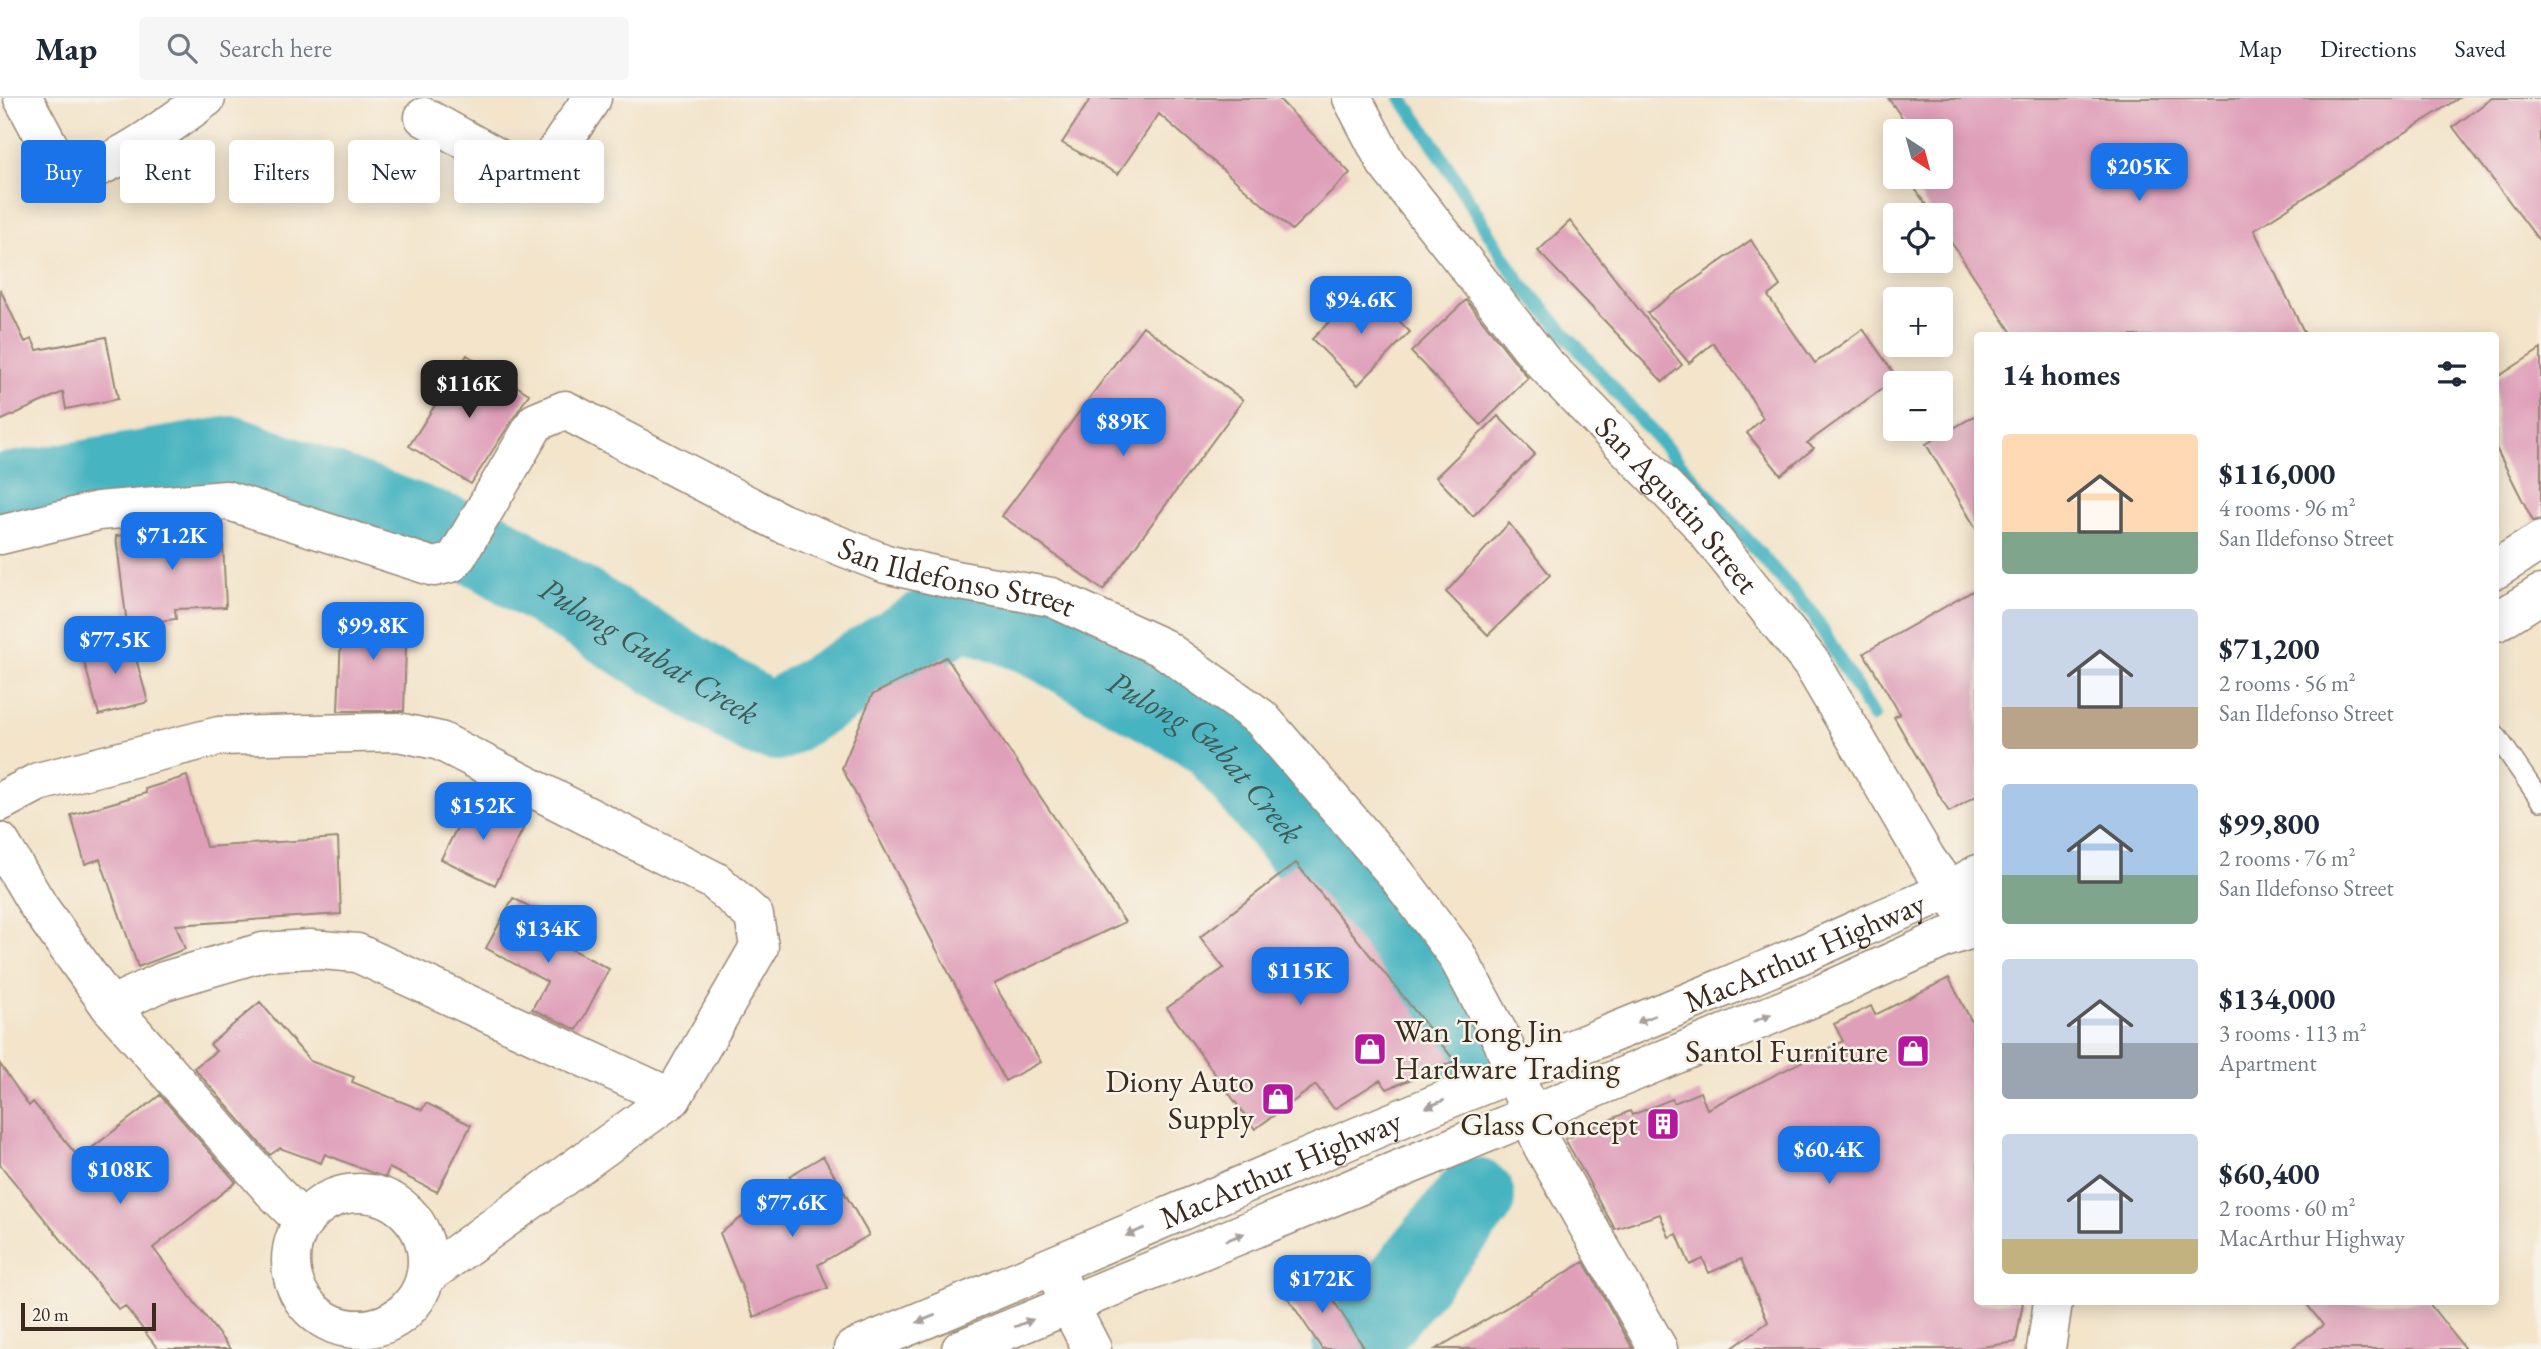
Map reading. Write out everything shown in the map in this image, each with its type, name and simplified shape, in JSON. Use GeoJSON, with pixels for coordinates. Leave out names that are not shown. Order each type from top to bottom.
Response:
{"type":"FeatureCollection","features":[{"type":"Feature","properties":{"kind":"main road"},"geometry":{"type":"LineString","coordinates":[[23,98],[56,159],[71,176],[90,172],[163,129],[206,98]]}},
{"type":"Feature","properties":{"kind":"main road"},"geometry":{"type":"LineString","coordinates":[[424,117],[529,175],[547,165],[593,98]]}},
{"type":"Feature","properties":{"kind":"main road","name":"San Agustin Street"},"geometry":{"type":"LineString","coordinates":[[1352,98],[1386,163],[1542,361],[1699,522],[1812,664],[1927,860],[1963,883],[1974,919]]}},
{"type":"Feature","properties":{"kind":"main road","name":"San Ildefonso Street"},"geometry":{"type":"LineString","coordinates":[[0,535],[98,511],[226,500],[435,567],[451,563],[458,555],[536,422],[565,410],[782,523],[887,564],[954,580],[1051,597],[1163,648],[1261,718],[1396,874],[1456,954],[1502,1040],[1542,1145],[1658,1349]]}},
{"type":"Feature","properties":{"kind":"main road"},"geometry":{"type":"LineString","coordinates":[[2499,567],[2541,541]]}},
{"type":"Feature","properties":{"kind":"main road"},"geometry":{"type":"LineString","coordinates":[[2499,620],[2541,594]]}},
{"type":"Feature","properties":{"kind":"main road"},"geometry":{"type":"LineString","coordinates":[[0,802],[38,782],[219,736],[398,732],[440,741],[715,881],[754,916],[759,947],[672,1098],[426,1276]]}},
{"type":"Feature","properties":{"kind":"main road"},"geometry":{"type":"LineString","coordinates":[[0,842],[39,907],[110,1006],[272,1190],[304,1222]]}},
{"type":"Feature","properties":{"kind":"main road","name":"MacArthur Highway"},"geometry":{"type":"LineString","coordinates":[[853,1349],[1514,1072],[1800,956],[1963,883]]}},
{"type":"Feature","properties":{"kind":"main road","name":"MacArthur Highway"},"geometry":{"type":"LineString","coordinates":[[961,1349],[1819,995],[1945,938],[1974,930]]}},
{"type":"Feature","properties":{"kind":"main road"},"geometry":{"type":"LineString","coordinates":[[110,1006],[164,981],[263,951],[310,948],[357,953],[672,1098]]}},
{"type":"Feature","properties":{"kind":"main road"},"geometry":{"type":"LineString","coordinates":[[362,1192],[385,1197],[413,1217],[428,1252],[426,1276],[417,1298],[405,1313],[384,1325],[360,1329],[342,1338],[303,1301],[292,1275],[291,1252],[299,1229],[314,1209],[335,1197],[362,1192]]}},
{"type":"Feature","properties":{"kind":"main road"},"geometry":{"type":"LineString","coordinates":[[1055,1266],[1069,1305],[1092,1349]]}},
{"type":"Feature","properties":{"kind":"main road"},"geometry":{"type":"LineString","coordinates":[[2046,1349],[2053,1305]]}},
{"type":"Feature","properties":{"kind":"lane"},"geometry":{"type":"LineString","coordinates":[[2499,739],[2541,801]]}},
{"type":"Feature","properties":{"kind":"building"},"geometry":{"type":"Polygon","coordinates":[[[1091,98],[1278,98],[1350,173],[1292,230],[1159,114],[1118,174],[1062,143],[1091,98]]]}},
{"type":"Feature","properties":{"kind":"building"},"geometry":{"type":"Polygon","coordinates":[[[1888,98],[2459,98],[2254,230],[2304,332],[2011,332],[1953,245],[1953,203],[1925,203],[1915,189],[1953,189],[1953,119],[1903,119],[1888,98]]]}},
{"type":"Feature","properties":{"kind":"building"},"geometry":{"type":"Polygon","coordinates":[[[2492,98],[2541,98],[2541,243],[2453,127],[2492,98]]]}},
{"type":"Feature","properties":{"kind":"building"},"geometry":{"type":"Polygon","coordinates":[[[1570,221],[1682,365],[1663,382],[1538,251],[1570,221]]]}},
{"type":"Feature","properties":{"kind":"building"},"geometry":{"type":"Polygon","coordinates":[[[1751,240],[1780,286],[1768,296],[1815,363],[1863,329],[1892,371],[1883,371],[1883,388],[1807,443],[1814,448],[1781,475],[1747,433],[1763,418],[1713,343],[1689,363],[1647,313],[1751,240]]]}},
{"type":"Feature","properties":{"kind":"building"},"geometry":{"type":"Polygon","coordinates":[[[1365,286],[1410,332],[1358,385],[1312,339],[1365,286]]]}},
{"type":"Feature","properties":{"kind":"building"},"geometry":{"type":"Polygon","coordinates":[[[0,289],[25,342],[32,339],[37,350],[106,337],[118,399],[66,409],[63,392],[0,421],[0,289]]]}},
{"type":"Feature","properties":{"kind":"building"},"geometry":{"type":"Polygon","coordinates":[[[1466,300],[1528,378],[1481,425],[1411,352],[1466,300]]]}},
{"type":"Feature","properties":{"kind":"building"},"geometry":{"type":"Polygon","coordinates":[[[1143,326],[1243,400],[1103,590],[1002,516],[1143,326]]]}},
{"type":"Feature","properties":{"kind":"building"},"geometry":{"type":"Polygon","coordinates":[[[2541,349],[2541,519],[2533,521],[2499,454],[2499,376],[2541,349]]]}},
{"type":"Feature","properties":{"kind":"building"},"geometry":{"type":"Polygon","coordinates":[[[467,355],[529,394],[471,484],[409,446],[467,355]]]}},
{"type":"Feature","properties":{"kind":"building"},"geometry":{"type":"Polygon","coordinates":[[[1498,416],[1535,454],[1473,516],[1436,477],[1498,416]]]}},
{"type":"Feature","properties":{"kind":"building"},"geometry":{"type":"Polygon","coordinates":[[[1974,416],[1974,525],[1926,444],[1931,441],[1953,441],[1953,428],[1974,416]]]}},
{"type":"Feature","properties":{"kind":"building"},"geometry":{"type":"Polygon","coordinates":[[[222,523],[226,607],[175,609],[176,619],[127,625],[116,536],[222,523]]]}},
{"type":"Feature","properties":{"kind":"building"},"geometry":{"type":"Polygon","coordinates":[[[1509,523],[1550,575],[1488,635],[1446,592],[1509,523]]]}},
{"type":"Feature","properties":{"kind":"building"},"geometry":{"type":"Polygon","coordinates":[[[1974,590],[1974,797],[1949,812],[1894,717],[1900,714],[1864,653],[1974,590]]]}},
{"type":"Feature","properties":{"kind":"building"},"geometry":{"type":"Polygon","coordinates":[[[342,611],[407,613],[404,711],[338,711],[342,611]]]}},
{"type":"Feature","properties":{"kind":"building"},"geometry":{"type":"Polygon","coordinates":[[[130,637],[148,702],[99,715],[81,651],[130,637]]]}},
{"type":"Feature","properties":{"kind":"building"},"geometry":{"type":"Polygon","coordinates":[[[946,657],[1125,922],[994,984],[1041,1062],[1005,1081],[842,768],[872,695],[946,657]]]}},
{"type":"Feature","properties":{"kind":"building"},"geometry":{"type":"Polygon","coordinates":[[[187,776],[206,847],[338,838],[341,914],[176,925],[185,949],[138,967],[100,859],[85,864],[71,815],[146,793],[145,789],[187,776]]]}},
{"type":"Feature","properties":{"kind":"building"},"geometry":{"type":"Polygon","coordinates":[[[472,798],[525,825],[495,885],[441,859],[472,798]]]}},
{"type":"Feature","properties":{"kind":"building"},"geometry":{"type":"Polygon","coordinates":[[[1296,863],[1455,1061],[1387,1089],[1380,1080],[1334,1109],[1316,1085],[1255,1129],[1167,1008],[1224,968],[1200,937],[1296,863]]]}},
{"type":"Feature","properties":{"kind":"building"},"geometry":{"type":"Polygon","coordinates":[[[513,898],[546,915],[537,931],[609,969],[577,1030],[532,1009],[547,982],[486,948],[513,898]]]}},
{"type":"Feature","properties":{"kind":"building"},"geometry":{"type":"Polygon","coordinates":[[[1949,978],[1974,1026],[1974,1305],[2022,1305],[2016,1342],[1968,1349],[1731,1349],[1768,1322],[1741,1259],[1709,1273],[1703,1259],[1690,1265],[1677,1234],[1669,1237],[1660,1214],[1615,1229],[1565,1139],[1630,1111],[1632,1115],[1672,1099],[1674,1103],[1700,1092],[1707,1109],[1843,1041],[1834,1024],[1871,1006],[1875,1015],[1949,978]]]}},
{"type":"Feature","properties":{"kind":"building"},"geometry":{"type":"Polygon","coordinates":[[[260,1002],[310,1061],[354,1077],[352,1082],[422,1110],[426,1103],[471,1125],[437,1192],[389,1168],[385,1178],[325,1154],[321,1163],[280,1148],[270,1155],[194,1068],[216,1051],[210,1044],[260,1002]]]}},
{"type":"Feature","properties":{"kind":"building"},"geometry":{"type":"Polygon","coordinates":[[[0,1064],[29,1106],[33,1102],[79,1158],[160,1095],[236,1182],[153,1248],[230,1349],[158,1349],[125,1306],[119,1310],[0,1165],[0,1064]]]}},
{"type":"Feature","properties":{"kind":"building"},"geometry":{"type":"Polygon","coordinates":[[[823,1156],[869,1235],[818,1265],[828,1288],[754,1317],[720,1233],[792,1181],[789,1176],[823,1156]]]}},
{"type":"Feature","properties":{"kind":"building"},"geometry":{"type":"Polygon","coordinates":[[[1584,1262],[1633,1349],[1436,1349],[1584,1262]]]}},
{"type":"Feature","properties":{"kind":"building"},"geometry":{"type":"Polygon","coordinates":[[[1315,1272],[1365,1349],[1322,1349],[1284,1292],[1315,1272]]]}},
{"type":"Feature","properties":{"kind":"building"},"geometry":{"type":"Polygon","coordinates":[[[2307,1305],[2430,1305],[2465,1349],[2291,1349],[2323,1325],[2307,1305]]]}},
{"type":"Feature","properties":{"kind":"waterway"},"geometry":{"type":"LineString","coordinates":[[1401,98],[1429,137],[1520,283],[1812,613],[1873,716]]}},
{"type":"Feature","properties":{"kind":"waterway","name":"Pulong Gubat Creek"},"geometry":{"type":"LineString","coordinates":[[0,494],[232,456],[487,550],[758,717],[776,721],[955,613],[977,613],[1038,637],[1214,737],[1461,1039]]}},
{"type":"Feature","properties":{"kind":"waterway","name":"Pulong Gubat Creek"},"geometry":{"type":"LineString","coordinates":[[1352,1349],[1475,1198]]}},
{"type":"Feature","properties":{"kind":"place","name":"Wan Tong Jin Hardware Trading"},"geometry":{"type":"Point","coordinates":[1370,1049]}},
{"type":"Feature","properties":{"kind":"place","name":"Santol Furniture"},"geometry":{"type":"Point","coordinates":[1913,1051]}},
{"type":"Feature","properties":{"kind":"place","name":"Diony Auto Supply"},"geometry":{"type":"Point","coordinates":[1278,1099]}},
{"type":"Feature","properties":{"kind":"place","name":"Glass Concept"},"geometry":{"type":"Point","coordinates":[1663,1124]}}]}
